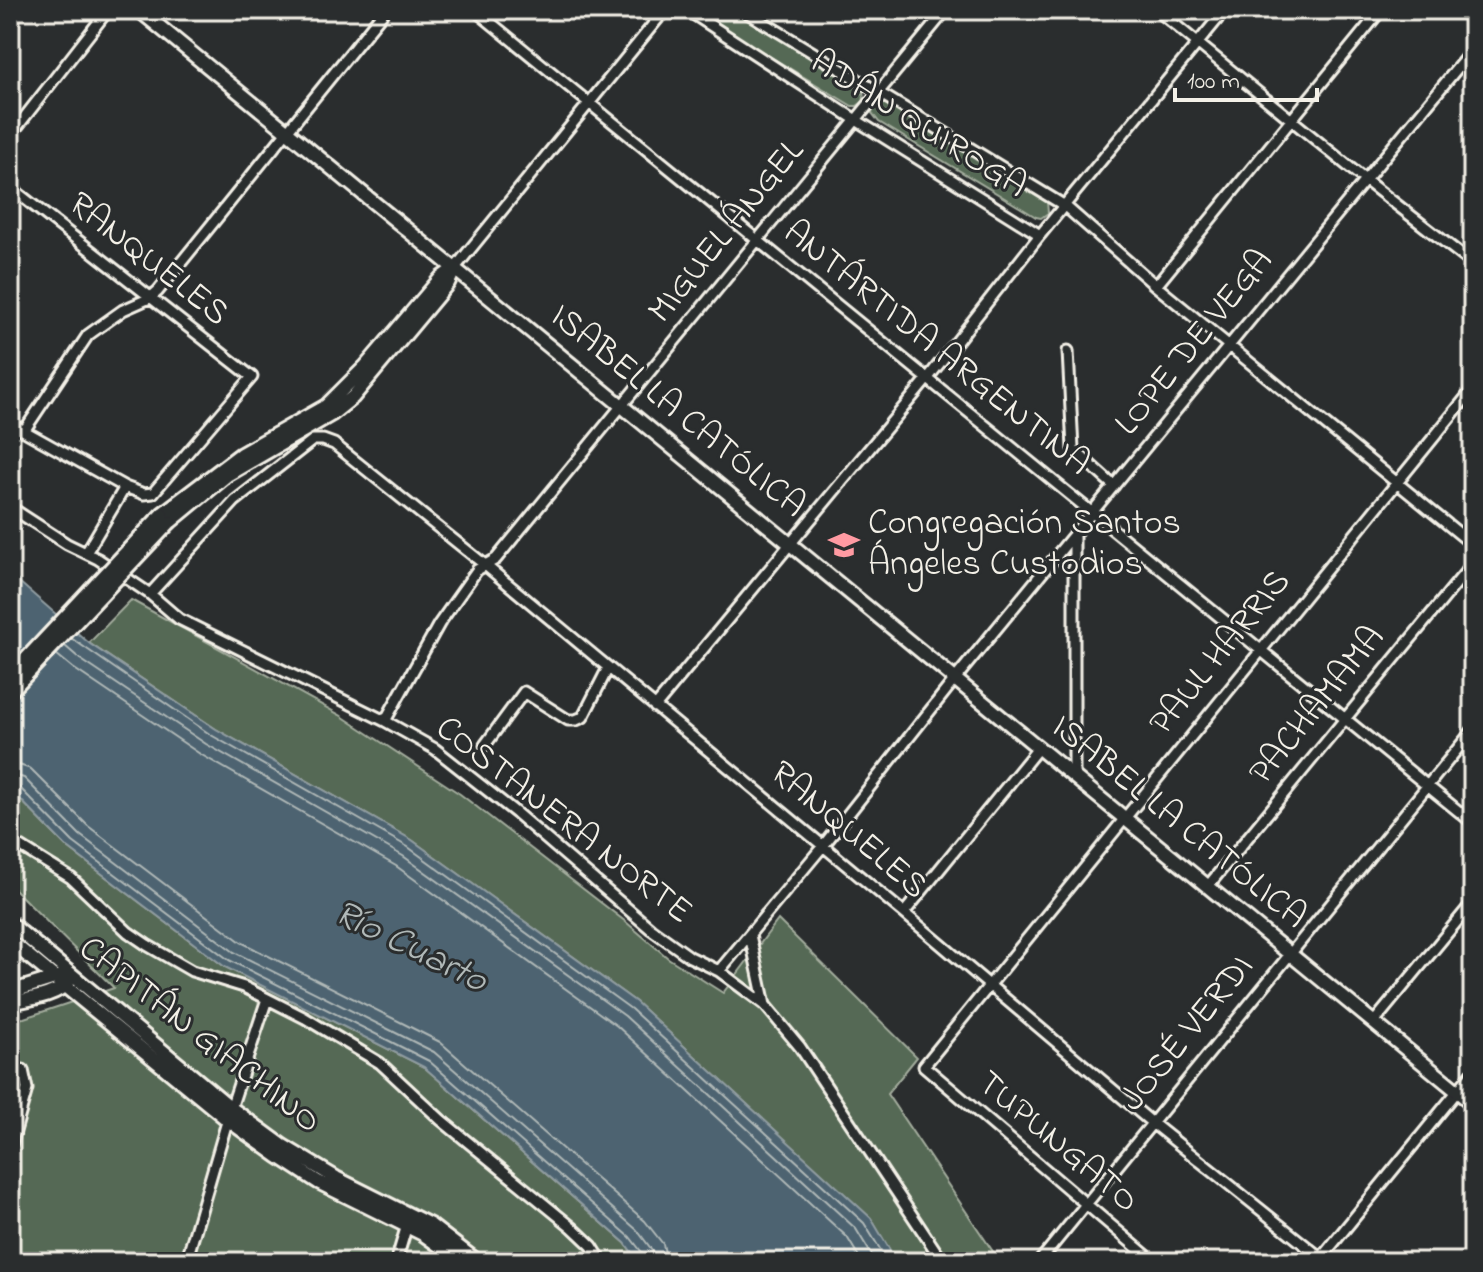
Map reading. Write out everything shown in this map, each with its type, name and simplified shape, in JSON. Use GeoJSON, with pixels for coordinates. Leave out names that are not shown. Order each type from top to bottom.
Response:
{"type":"FeatureCollection","features":[{"type":"Feature","properties":{"kind":"main road","name":"ISABEL LA CATÓLICA"},"geometry":{"type":"LineString","coordinates":[[139,10],[1473,1104]]}},
{"type":"Feature","properties":{"kind":"main road"},"geometry":{"type":"LineString","coordinates":[[10,676],[166,518],[241,454],[326,406],[366,366],[441,278],[455,268]]}},
{"type":"Feature","properties":{"kind":"main road"},"geometry":{"type":"LineString","coordinates":[[10,692],[166,518]]}},
{"type":"Feature","properties":{"kind":"main road","name":"CAPITÁN GIACHINO"},"geometry":{"type":"LineString","coordinates":[[10,923],[95,1012],[318,1182],[407,1225],[462,1262]]}},
{"type":"Feature","properties":{"kind":"main road","name":"CAPITÁN GIACHINO"},"geometry":{"type":"LineString","coordinates":[[10,941],[65,978]]}},
{"type":"Feature","properties":{"kind":"main road"},"geometry":{"type":"LineString","coordinates":[[10,992],[65,978]]}},
{"type":"Feature","properties":{"kind":"main road"},"geometry":{"type":"LineString","coordinates":[[10,1003],[49,994],[65,978]]}},
{"type":"Feature","properties":{"kind":"main road","name":"CAPITÁN GIACHINO"},"geometry":{"type":"LineString","coordinates":[[230,1114],[322,1170],[430,1225],[478,1262]]}},
{"type":"Feature","properties":{"kind":"street"},"geometry":{"type":"LineString","coordinates":[[10,136],[108,10]]}},
{"type":"Feature","properties":{"kind":"street"},"geometry":{"type":"LineString","coordinates":[[24,431],[88,335],[123,310],[150,298],[385,10]]}},
{"type":"Feature","properties":{"kind":"street","name":"ANTÁRTIDA ARGENTINA"},"geometry":{"type":"LineString","coordinates":[[475,10],[1473,823]]}},
{"type":"Feature","properties":{"kind":"street"},"geometry":{"type":"LineString","coordinates":[[455,268],[665,10]]}},
{"type":"Feature","properties":{"kind":"street","name":"ADÁN QUIROGA"},"geometry":{"type":"LineString","coordinates":[[687,10],[1040,235]]}},
{"type":"Feature","properties":{"kind":"street","name":"ADÁN QUIROGA"},"geometry":{"type":"LineString","coordinates":[[743,10],[1065,206],[1156,286],[1473,545]]}},
{"type":"Feature","properties":{"kind":"street","name":"MIGUEL ÁNGEL"},"geometry":{"type":"LineString","coordinates":[[385,721],[439,624],[477,570],[496,559],[946,10]]}},
{"type":"Feature","properties":{"kind":"street"},"geometry":{"type":"LineString","coordinates":[[1157,10],[1473,264]]}},
{"type":"Feature","properties":{"kind":"street"},"geometry":{"type":"LineString","coordinates":[[655,707],[928,378],[1040,235],[1225,10]]}},
{"type":"Feature","properties":{"kind":"street"},"geometry":{"type":"LineString","coordinates":[[1156,286],[1381,10]]}},
{"type":"Feature","properties":{"kind":"street","name":"LOPE DE VEGA"},"geometry":{"type":"LineString","coordinates":[[719,971],[1473,49]]}},
{"type":"Feature","properties":{"kind":"street","name":"RANQUELES"},"geometry":{"type":"LineString","coordinates":[[10,187],[252,377],[159,489],[144,494],[125,487]]}},
{"type":"Feature","properties":{"kind":"street"},"geometry":{"type":"LineString","coordinates":[[1068,351],[1073,449],[1114,486]]}},
{"type":"Feature","properties":{"kind":"street","name":"PAUL HARRIS"},"geometry":{"type":"LineString","coordinates":[[924,1066],[1473,389]]}},
{"type":"Feature","properties":{"kind":"street"},"geometry":{"type":"LineString","coordinates":[[10,423],[125,487],[86,553]]}},
{"type":"Feature","properties":{"kind":"street","name":"RANQUELES"},"geometry":{"type":"LineString","coordinates":[[150,594],[235,501],[313,440],[334,444],[485,565],[1151,1122],[1322,1261]]}},
{"type":"Feature","properties":{"kind":"street","name":"COSTANERA NORTE"},"geometry":{"type":"LineString","coordinates":[[10,507],[98,559],[150,594],[179,619],[435,749],[516,813],[651,929],[690,957],[719,971],[765,1005],[800,1047],[943,1262]]}},
{"type":"Feature","properties":{"kind":"street"},"geometry":{"type":"LineString","coordinates":[[1074,534],[1074,776]]}},
{"type":"Feature","properties":{"kind":"street","name":"PACHAMAMA"},"geometry":{"type":"LineString","coordinates":[[1208,886],[1473,563]]}},
{"type":"Feature","properties":{"kind":"street"},"geometry":{"type":"LineString","coordinates":[[485,745],[524,692],[568,720],[583,717],[608,668]]}},
{"type":"Feature","properties":{"kind":"street","name":"JOSÉ VERDI"},"geometry":{"type":"LineString","coordinates":[[1039,1262],[1473,730]]}},
{"type":"Feature","properties":{"kind":"street"},"geometry":{"type":"LineString","coordinates":[[904,913],[1039,747]]}},
{"type":"Feature","properties":{"kind":"street"},"geometry":{"type":"LineString","coordinates":[[10,840],[71,878],[128,932],[147,945],[192,971],[244,987],[305,1018],[380,1063],[441,1120],[572,1227],[592,1246],[602,1262]]}},
{"type":"Feature","properties":{"kind":"street"},"geometry":{"type":"LineString","coordinates":[[1374,1022],[1473,902]]}},
{"type":"Feature","properties":{"kind":"street"},"geometry":{"type":"LineString","coordinates":[[750,935],[765,1005]]}},
{"type":"Feature","properties":{"kind":"street"},"geometry":{"type":"LineString","coordinates":[[186,1262],[267,999]]}},
{"type":"Feature","properties":{"kind":"street","name":"TUPUNGATO"},"geometry":{"type":"LineString","coordinates":[[924,1066],[1154,1262]]}},
{"type":"Feature","properties":{"kind":"street"},"geometry":{"type":"LineString","coordinates":[[10,1074],[23,1070],[27,1089],[10,1149]]}},
{"type":"Feature","properties":{"kind":"street"},"geometry":{"type":"LineString","coordinates":[[1322,1261],[1473,1072]]}},
{"type":"Feature","properties":{"kind":"street"},"geometry":{"type":"LineString","coordinates":[[396,1262],[407,1225]]}},
{"type":"Feature","properties":{"kind":"green space"},"geometry":{"type":"Polygon","coordinates":[[[693,10],[735,10],[863,90],[864,101],[852,106],[693,10]]]}},
{"type":"Feature","properties":{"kind":"green space"},"geometry":{"type":"Polygon","coordinates":[[[887,102],[1047,201],[1048,213],[1041,218],[1036,217],[879,122],[872,113],[876,103],[887,102]]]}},
{"type":"Feature","properties":{"kind":"green space"},"geometry":{"type":"Polygon","coordinates":[[[131,600],[340,715],[460,794],[668,958],[723,993],[778,920],[917,1057],[887,1094],[1000,1262],[897,1262],[870,1218],[636,1002],[412,840],[216,729],[89,643],[131,600]]]}},
{"type":"Feature","properties":{"kind":"green space"},"geometry":{"type":"Polygon","coordinates":[[[10,789],[68,848],[225,967],[424,1067],[625,1243],[639,1262],[10,1262],[10,1019],[24,1018],[114,988],[10,885],[10,789]]]}},
{"type":"Feature","properties":{"kind":"water","name":"Río Cuarto"},"geometry":{"type":"Polygon","coordinates":[[[10,574],[90,644],[216,729],[412,840],[636,1002],[871,1218],[897,1262],[639,1262],[625,1243],[424,1067],[225,967],[68,848],[10,789],[10,574]]]}},
{"type":"Feature","properties":{"kind":"place","name":"Congregación Santos Ángeles Custodios"},"geometry":{"type":"Point","coordinates":[844,545]}}]}
